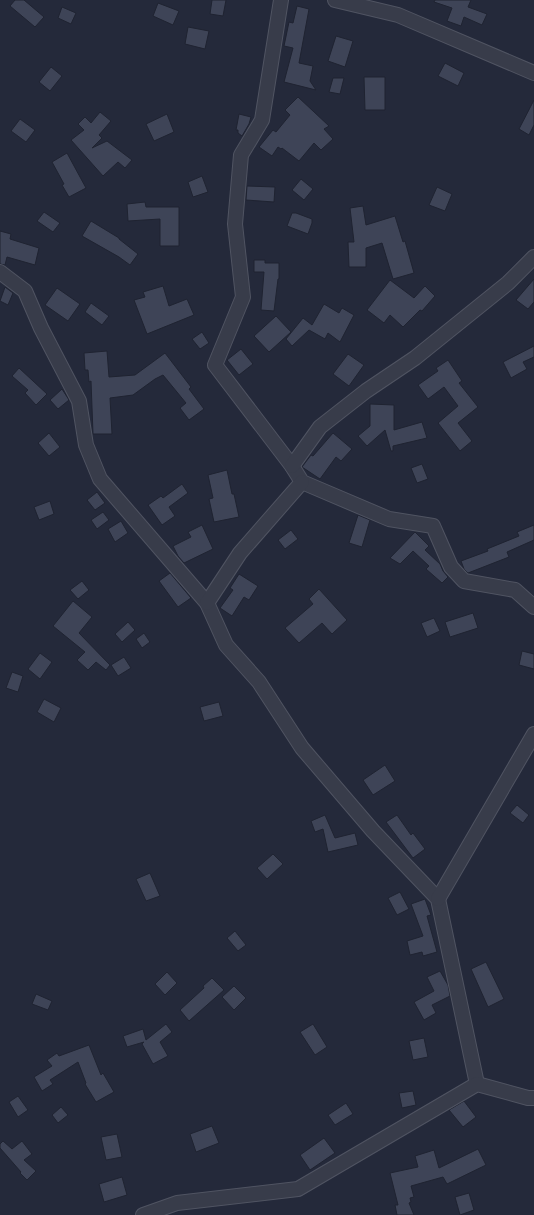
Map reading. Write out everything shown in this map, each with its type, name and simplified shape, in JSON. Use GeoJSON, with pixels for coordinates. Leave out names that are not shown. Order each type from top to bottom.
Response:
{"type":"FeatureCollection","features":[{"type":"Feature","properties":{"kind":"street"},"geometry":{"type":"LineString","coordinates":[[281,0],[262,120],[241,155],[235,224],[243,297],[215,365],[292,466],[302,482],[389,519],[433,526],[451,567],[464,581],[515,590],[534,606]]}},
{"type":"Feature","properties":{"kind":"street"},"geometry":{"type":"LineString","coordinates":[[335,0],[398,15],[534,73]]}},
{"type":"Feature","properties":{"kind":"street"},"geometry":{"type":"LineString","coordinates":[[292,466],[320,427],[366,391],[415,358],[508,283],[534,257]]}},
{"type":"Feature","properties":{"kind":"street"},"geometry":{"type":"LineString","coordinates":[[0,272],[25,291],[40,328],[79,401],[86,445],[100,479],[207,603],[226,645],[259,682],[302,748],[373,831],[438,899],[477,1084]]}},
{"type":"Feature","properties":{"kind":"street"},"geometry":{"type":"LineString","coordinates":[[207,603],[240,553],[302,482]]}},
{"type":"Feature","properties":{"kind":"street"},"geometry":{"type":"LineString","coordinates":[[438,899],[534,734]]}},
{"type":"Feature","properties":{"kind":"street"},"geometry":{"type":"LineString","coordinates":[[143,1215],[177,1203],[298,1189],[477,1084],[528,1098],[534,1098]]}},
{"type":"Feature","properties":{"kind":"building"},"geometry":{"type":"Polygon","coordinates":[[[15,0],[24,0],[44,17],[35,27],[10,6],[15,0]]]}},
{"type":"Feature","properties":{"kind":"building"},"geometry":{"type":"Polygon","coordinates":[[[212,0],[226,0],[223,16],[210,14],[212,0]]]}},
{"type":"Feature","properties":{"kind":"building"},"geometry":{"type":"Polygon","coordinates":[[[435,0],[471,0],[468,7],[487,14],[482,25],[464,17],[461,26],[447,21],[452,8],[434,2],[435,0]]]}},
{"type":"Feature","properties":{"kind":"building"},"geometry":{"type":"Polygon","coordinates":[[[158,3],[179,11],[173,25],[153,16],[158,3]]]}},
{"type":"Feature","properties":{"kind":"building"},"geometry":{"type":"Polygon","coordinates":[[[297,6],[309,9],[299,63],[313,66],[310,81],[316,90],[284,82],[293,48],[284,46],[289,22],[293,23],[297,6]]]}},
{"type":"Feature","properties":{"kind":"building"},"geometry":{"type":"Polygon","coordinates":[[[62,7],[76,13],[71,24],[58,18],[62,7]]]}},
{"type":"Feature","properties":{"kind":"building"},"geometry":{"type":"Polygon","coordinates":[[[188,27],[209,31],[205,49],[185,44],[188,27]]]}},
{"type":"Feature","properties":{"kind":"building"},"geometry":{"type":"Polygon","coordinates":[[[336,36],[353,41],[345,67],[328,61],[336,36]]]}},
{"type":"Feature","properties":{"kind":"building"},"geometry":{"type":"Polygon","coordinates":[[[445,63],[464,73],[458,86],[438,76],[445,63]]]}},
{"type":"Feature","properties":{"kind":"building"},"geometry":{"type":"Polygon","coordinates":[[[51,67],[62,76],[50,91],[39,82],[51,67]]]}},
{"type":"Feature","properties":{"kind":"building"},"geometry":{"type":"Polygon","coordinates":[[[364,77],[385,77],[385,110],[365,110],[364,77]]]}},
{"type":"Feature","properties":{"kind":"building"},"geometry":{"type":"Polygon","coordinates":[[[333,78],[344,78],[340,94],[329,92],[333,78]]]}},
{"type":"Feature","properties":{"kind":"building"},"geometry":{"type":"Polygon","coordinates":[[[298,97],[329,126],[324,129],[333,139],[321,150],[314,143],[299,161],[282,148],[281,149],[278,147],[272,156],[259,147],[273,130],[276,132],[290,115],[285,110],[298,97]]]}},
{"type":"Feature","properties":{"kind":"building"},"geometry":{"type":"Polygon","coordinates":[[[534,100],[534,125],[529,135],[519,129],[534,100]]]}},
{"type":"Feature","properties":{"kind":"building"},"geometry":{"type":"Polygon","coordinates":[[[100,112],[111,121],[99,135],[102,138],[92,148],[107,141],[132,160],[125,168],[118,162],[103,176],[71,140],[84,130],[78,124],[85,117],[91,123],[100,112]]]}},
{"type":"Feature","properties":{"kind":"building"},"geometry":{"type":"Polygon","coordinates":[[[167,114],[174,132],[154,141],[146,124],[167,114]]]}},
{"type":"Feature","properties":{"kind":"building"},"geometry":{"type":"Polygon","coordinates":[[[239,114],[251,117],[242,136],[238,133],[238,130],[236,130],[239,114]]]}},
{"type":"Feature","properties":{"kind":"building"},"geometry":{"type":"Polygon","coordinates":[[[20,119],[35,130],[26,142],[11,131],[20,119]]]}},
{"type":"Feature","properties":{"kind":"building"},"geometry":{"type":"Polygon","coordinates":[[[67,153],[86,188],[69,197],[52,162],[67,153]]]}},
{"type":"Feature","properties":{"kind":"building"},"geometry":{"type":"Polygon","coordinates":[[[202,176],[208,192],[193,197],[188,182],[202,176]]]}},
{"type":"Feature","properties":{"kind":"building"},"geometry":{"type":"Polygon","coordinates":[[[301,179],[313,189],[304,200],[292,190],[301,179]]]}},
{"type":"Feature","properties":{"kind":"building"},"geometry":{"type":"Polygon","coordinates":[[[247,186],[275,187],[274,202],[246,200],[247,186]]]}},
{"type":"Feature","properties":{"kind":"building"},"geometry":{"type":"Polygon","coordinates":[[[437,187],[452,194],[445,211],[429,205],[437,187]]]}},
{"type":"Feature","properties":{"kind":"building"},"geometry":{"type":"Polygon","coordinates":[[[145,202],[146,207],[179,207],[179,246],[160,246],[160,219],[128,221],[127,204],[145,202]]]}},
{"type":"Feature","properties":{"kind":"building"},"geometry":{"type":"Polygon","coordinates":[[[363,206],[366,225],[395,216],[403,242],[405,241],[414,273],[393,279],[382,243],[366,248],[366,267],[349,267],[348,242],[354,242],[350,208],[363,206]]]}},
{"type":"Feature","properties":{"kind":"building"},"geometry":{"type":"Polygon","coordinates":[[[44,212],[60,223],[53,232],[37,221],[44,212]]]}},
{"type":"Feature","properties":{"kind":"building"},"geometry":{"type":"Polygon","coordinates":[[[292,213],[312,219],[308,234],[287,226],[292,213]]]}},
{"type":"Feature","properties":{"kind":"building"},"geometry":{"type":"Polygon","coordinates":[[[91,221],[119,238],[138,254],[130,265],[82,236],[91,221]]]}},
{"type":"Feature","properties":{"kind":"building"},"geometry":{"type":"Polygon","coordinates":[[[0,231],[11,234],[10,239],[39,248],[35,265],[7,257],[5,265],[0,264],[0,231]]]}},
{"type":"Feature","properties":{"kind":"building"},"geometry":{"type":"Polygon","coordinates":[[[254,260],[265,260],[265,263],[279,263],[279,279],[274,311],[261,310],[264,272],[254,272],[254,260]]]}},
{"type":"Feature","properties":{"kind":"building"},"geometry":{"type":"Polygon","coordinates":[[[534,279],[534,302],[528,309],[516,300],[534,279]]]}},
{"type":"Feature","properties":{"kind":"building"},"geometry":{"type":"Polygon","coordinates":[[[390,280],[414,298],[425,286],[435,296],[422,311],[420,310],[403,327],[390,315],[384,323],[367,310],[390,280]]]}},
{"type":"Feature","properties":{"kind":"building"},"geometry":{"type":"Polygon","coordinates":[[[163,286],[169,306],[187,299],[194,315],[147,334],[134,300],[145,297],[143,292],[163,286]]]}},
{"type":"Feature","properties":{"kind":"building"},"geometry":{"type":"Polygon","coordinates":[[[5,287],[13,293],[8,305],[0,301],[5,287]]]}},
{"type":"Feature","properties":{"kind":"building"},"geometry":{"type":"Polygon","coordinates":[[[57,288],[80,304],[68,321],[45,305],[57,288]]]}},
{"type":"Feature","properties":{"kind":"building"},"geometry":{"type":"Polygon","coordinates":[[[91,303],[109,316],[102,325],[85,312],[91,303]]]}},
{"type":"Feature","properties":{"kind":"building"},"geometry":{"type":"Polygon","coordinates":[[[324,304],[339,313],[342,308],[354,315],[340,342],[328,333],[325,339],[309,330],[292,346],[286,339],[303,318],[312,325],[324,304]]]}},
{"type":"Feature","properties":{"kind":"building"},"geometry":{"type":"Polygon","coordinates":[[[276,316],[291,332],[269,352],[254,336],[276,316]]]}},
{"type":"Feature","properties":{"kind":"building"},"geometry":{"type":"Polygon","coordinates":[[[202,332],[209,343],[200,349],[192,339],[202,332]]]}},
{"type":"Feature","properties":{"kind":"building"},"geometry":{"type":"Polygon","coordinates":[[[534,346],[534,357],[523,362],[527,369],[511,378],[503,362],[534,346]]]}},
{"type":"Feature","properties":{"kind":"building"},"geometry":{"type":"Polygon","coordinates":[[[241,349],[253,364],[239,375],[227,360],[241,349]]]}},
{"type":"Feature","properties":{"kind":"building"},"geometry":{"type":"Polygon","coordinates":[[[107,351],[109,377],[135,375],[165,353],[191,387],[189,389],[204,409],[189,420],[180,408],[186,403],[163,375],[133,395],[110,398],[112,434],[93,434],[91,381],[89,382],[88,370],[85,370],[84,353],[107,351]]]}},
{"type":"Feature","properties":{"kind":"building"},"geometry":{"type":"Polygon","coordinates":[[[348,354],[364,365],[349,386],[333,374],[348,354]]]}},
{"type":"Feature","properties":{"kind":"building"},"geometry":{"type":"Polygon","coordinates":[[[448,360],[462,381],[459,383],[478,407],[458,423],[472,441],[460,451],[438,423],[458,406],[444,387],[428,399],[418,385],[438,371],[436,368],[448,360]]]}},
{"type":"Feature","properties":{"kind":"building"},"geometry":{"type":"Polygon","coordinates":[[[19,368],[47,394],[36,405],[25,393],[28,390],[12,376],[19,368]]]}},
{"type":"Feature","properties":{"kind":"building"},"geometry":{"type":"Polygon","coordinates":[[[62,389],[69,400],[58,409],[50,400],[62,389]]]}},
{"type":"Feature","properties":{"kind":"building"},"geometry":{"type":"Polygon","coordinates":[[[370,404],[394,405],[394,430],[422,422],[427,438],[393,446],[393,451],[391,451],[385,430],[367,446],[358,436],[370,426],[370,404]]]}},
{"type":"Feature","properties":{"kind":"building"},"geometry":{"type":"Polygon","coordinates":[[[49,433],[60,447],[49,456],[38,443],[49,433]]]}},
{"type":"Feature","properties":{"kind":"building"},"geometry":{"type":"Polygon","coordinates":[[[333,433],[352,449],[341,461],[336,457],[320,479],[302,467],[311,455],[313,456],[333,433]]]}},
{"type":"Feature","properties":{"kind":"building"},"geometry":{"type":"Polygon","coordinates":[[[422,464],[428,479],[417,483],[411,468],[422,464]]]}},
{"type":"Feature","properties":{"kind":"building"},"geometry":{"type":"Polygon","coordinates":[[[227,470],[239,517],[214,522],[209,499],[213,498],[208,475],[227,470]]]}},
{"type":"Feature","properties":{"kind":"building"},"geometry":{"type":"Polygon","coordinates":[[[182,484],[188,493],[169,507],[175,516],[162,525],[148,505],[161,496],[163,498],[182,484]]]}},
{"type":"Feature","properties":{"kind":"building"},"geometry":{"type":"Polygon","coordinates":[[[97,492],[105,503],[95,510],[87,500],[97,492]]]}},
{"type":"Feature","properties":{"kind":"building"},"geometry":{"type":"Polygon","coordinates":[[[50,501],[54,514],[39,520],[34,507],[50,501]]]}},
{"type":"Feature","properties":{"kind":"building"},"geometry":{"type":"Polygon","coordinates":[[[103,512],[109,520],[97,529],[91,520],[103,512]]]}},
{"type":"Feature","properties":{"kind":"building"},"geometry":{"type":"Polygon","coordinates":[[[358,515],[370,520],[362,547],[349,543],[358,515]]]}},
{"type":"Feature","properties":{"kind":"building"},"geometry":{"type":"Polygon","coordinates":[[[121,521],[128,533],[115,542],[108,529],[121,521]]]}},
{"type":"Feature","properties":{"kind":"building"},"geometry":{"type":"Polygon","coordinates":[[[202,525],[213,549],[184,563],[178,556],[173,546],[191,537],[188,532],[202,525]]]}},
{"type":"Feature","properties":{"kind":"building"},"geometry":{"type":"Polygon","coordinates":[[[534,525],[534,540],[507,552],[509,557],[468,573],[464,569],[461,561],[488,551],[487,549],[519,536],[517,532],[534,525]]]}},
{"type":"Feature","properties":{"kind":"building"},"geometry":{"type":"Polygon","coordinates":[[[291,530],[298,539],[285,549],[278,540],[291,530]]]}},
{"type":"Feature","properties":{"kind":"building"},"geometry":{"type":"Polygon","coordinates":[[[415,532],[429,546],[425,550],[440,564],[448,577],[442,583],[426,569],[429,566],[413,551],[400,564],[390,558],[415,532]]]}},
{"type":"Feature","properties":{"kind":"building"},"geometry":{"type":"Polygon","coordinates":[[[170,573],[191,598],[178,607],[159,581],[170,573]]]}},
{"type":"Feature","properties":{"kind":"building"},"geometry":{"type":"Polygon","coordinates":[[[239,574],[258,586],[249,600],[244,597],[232,616],[220,608],[233,590],[230,588],[239,574]]]}},
{"type":"Feature","properties":{"kind":"building"},"geometry":{"type":"Polygon","coordinates":[[[82,581],[89,590],[78,599],[70,590],[82,581]]]}},
{"type":"Feature","properties":{"kind":"building"},"geometry":{"type":"Polygon","coordinates":[[[319,589],[347,620],[332,634],[322,623],[299,643],[285,628],[313,604],[309,599],[319,589]]]}},
{"type":"Feature","properties":{"kind":"building"},"geometry":{"type":"Polygon","coordinates":[[[73,601],[92,617],[79,633],[110,665],[106,670],[96,662],[88,670],[77,660],[85,652],[53,626],[73,601]]]}},
{"type":"Feature","properties":{"kind":"building"},"geometry":{"type":"Polygon","coordinates":[[[473,613],[478,628],[450,637],[445,622],[473,613]]]}},
{"type":"Feature","properties":{"kind":"building"},"geometry":{"type":"Polygon","coordinates":[[[434,618],[440,631],[427,637],[421,623],[434,618]]]}},
{"type":"Feature","properties":{"kind":"building"},"geometry":{"type":"Polygon","coordinates":[[[128,622],[135,630],[122,642],[115,634],[128,622]]]}},
{"type":"Feature","properties":{"kind":"building"},"geometry":{"type":"Polygon","coordinates":[[[144,633],[150,642],[142,648],[136,639],[144,633]]]}},
{"type":"Feature","properties":{"kind":"building"},"geometry":{"type":"Polygon","coordinates":[[[522,651],[534,654],[534,669],[519,665],[522,651]]]}},
{"type":"Feature","properties":{"kind":"building"},"geometry":{"type":"Polygon","coordinates":[[[40,653],[52,662],[40,679],[28,669],[40,653]]]}},
{"type":"Feature","properties":{"kind":"building"},"geometry":{"type":"Polygon","coordinates":[[[124,657],[131,668],[118,676],[111,665],[124,657]]]}},
{"type":"Feature","properties":{"kind":"building"},"geometry":{"type":"Polygon","coordinates":[[[12,672],[23,676],[18,692],[6,688],[12,672]]]}},
{"type":"Feature","properties":{"kind":"building"},"geometry":{"type":"Polygon","coordinates":[[[44,699],[61,708],[54,722],[37,712],[44,699]]]}},
{"type":"Feature","properties":{"kind":"building"},"geometry":{"type":"Polygon","coordinates":[[[219,702],[223,716],[204,721],[200,707],[219,702]]]}},
{"type":"Feature","properties":{"kind":"building"},"geometry":{"type":"Polygon","coordinates":[[[385,765],[395,781],[373,795],[363,780],[385,765]]]}},
{"type":"Feature","properties":{"kind":"building"},"geometry":{"type":"Polygon","coordinates":[[[517,805],[529,815],[523,823],[510,813],[517,805]]]}},
{"type":"Feature","properties":{"kind":"building"},"geometry":{"type":"Polygon","coordinates":[[[325,815],[335,838],[355,833],[358,845],[328,852],[323,829],[315,832],[311,821],[325,815]]]}},
{"type":"Feature","properties":{"kind":"building"},"geometry":{"type":"Polygon","coordinates":[[[397,815],[411,835],[413,833],[425,849],[413,858],[386,822],[397,815]]]}},
{"type":"Feature","properties":{"kind":"building"},"geometry":{"type":"Polygon","coordinates":[[[273,854],[283,864],[267,879],[257,868],[273,854]]]}},
{"type":"Feature","properties":{"kind":"building"},"geometry":{"type":"Polygon","coordinates":[[[150,873],[160,896],[146,901],[136,879],[150,873]]]}},
{"type":"Feature","properties":{"kind":"building"},"geometry":{"type":"Polygon","coordinates":[[[400,892],[409,909],[397,915],[388,898],[400,892]]]}},
{"type":"Feature","properties":{"kind":"building"},"geometry":{"type":"Polygon","coordinates":[[[425,899],[431,915],[427,916],[437,952],[423,956],[422,952],[410,955],[407,941],[423,936],[411,904],[425,899]]]}},
{"type":"Feature","properties":{"kind":"building"},"geometry":{"type":"Polygon","coordinates":[[[235,931],[246,945],[238,951],[227,938],[235,931]]]}},
{"type":"Feature","properties":{"kind":"building"},"geometry":{"type":"Polygon","coordinates":[[[486,962],[504,999],[488,1007],[471,969],[486,962]]]}},
{"type":"Feature","properties":{"kind":"building"},"geometry":{"type":"Polygon","coordinates":[[[440,971],[448,985],[450,996],[432,1005],[436,1013],[424,1020],[414,1002],[434,991],[427,977],[440,971]]]}},
{"type":"Feature","properties":{"kind":"building"},"geometry":{"type":"Polygon","coordinates":[[[167,972],[177,983],[165,995],[155,984],[167,972]]]}},
{"type":"Feature","properties":{"kind":"building"},"geometry":{"type":"Polygon","coordinates":[[[212,978],[224,990],[189,1021],[180,1010],[204,988],[203,986],[212,978]]]}},
{"type":"Feature","properties":{"kind":"building"},"geometry":{"type":"Polygon","coordinates":[[[234,986],[246,998],[234,1010],[222,997],[234,986]]]}},
{"type":"Feature","properties":{"kind":"building"},"geometry":{"type":"Polygon","coordinates":[[[36,994],[52,1001],[48,1010],[32,1004],[36,994]]]}},
{"type":"Feature","properties":{"kind":"building"},"geometry":{"type":"Polygon","coordinates":[[[166,1024],[172,1032],[160,1042],[168,1056],[153,1064],[142,1044],[144,1042],[127,1047],[123,1036],[143,1029],[146,1040],[166,1024]]]}},
{"type":"Feature","properties":{"kind":"building"},"geometry":{"type":"Polygon","coordinates":[[[313,1024],[327,1047],[315,1055],[300,1032],[313,1024]]]}},
{"type":"Feature","properties":{"kind":"building"},"geometry":{"type":"Polygon","coordinates":[[[424,1038],[428,1057],[413,1060],[409,1041],[424,1038]]]}},
{"type":"Feature","properties":{"kind":"building"},"geometry":{"type":"Polygon","coordinates":[[[89,1045],[101,1075],[103,1073],[114,1092],[96,1102],[85,1084],[86,1083],[78,1062],[50,1080],[53,1084],[42,1091],[34,1077],[52,1066],[47,1060],[57,1053],[59,1056],[89,1045]]]}},
{"type":"Feature","properties":{"kind":"building"},"geometry":{"type":"Polygon","coordinates":[[[413,1091],[416,1105],[402,1108],[399,1093],[413,1091]]]}},
{"type":"Feature","properties":{"kind":"building"},"geometry":{"type":"Polygon","coordinates":[[[18,1096],[28,1110],[18,1117],[9,1102],[18,1096]]]}},
{"type":"Feature","properties":{"kind":"building"},"geometry":{"type":"Polygon","coordinates":[[[464,1101],[476,1117],[463,1127],[449,1110],[464,1101]]]}},
{"type":"Feature","properties":{"kind":"building"},"geometry":{"type":"Polygon","coordinates":[[[346,1103],[353,1114],[335,1125],[328,1115],[346,1103]]]}},
{"type":"Feature","properties":{"kind":"building"},"geometry":{"type":"Polygon","coordinates":[[[61,1107],[68,1115],[58,1123],[52,1115],[61,1107]]]}},
{"type":"Feature","properties":{"kind":"building"},"geometry":{"type":"Polygon","coordinates":[[[212,1126],[219,1143],[196,1152],[190,1134],[212,1126]]]}},
{"type":"Feature","properties":{"kind":"building"},"geometry":{"type":"Polygon","coordinates":[[[117,1134],[122,1157],[106,1160],[101,1137],[117,1134]]]}},
{"type":"Feature","properties":{"kind":"building"},"geometry":{"type":"Polygon","coordinates":[[[324,1138],[335,1153],[310,1170],[300,1155],[324,1138]]]}},
{"type":"Feature","properties":{"kind":"building"},"geometry":{"type":"Polygon","coordinates":[[[3,1141],[12,1149],[22,1141],[32,1154],[24,1160],[36,1171],[27,1180],[0,1148],[0,1144],[3,1141]]]}},
{"type":"Feature","properties":{"kind":"building"},"geometry":{"type":"Polygon","coordinates":[[[478,1149],[486,1165],[447,1184],[443,1177],[411,1186],[414,1197],[410,1198],[411,1202],[409,1203],[414,1215],[397,1215],[395,1205],[398,1205],[390,1173],[418,1167],[415,1156],[434,1150],[439,1168],[478,1149]]]}},
{"type":"Feature","properties":{"kind":"building"},"geometry":{"type":"Polygon","coordinates":[[[122,1177],[127,1195],[104,1202],[99,1184],[122,1177]]]}},
{"type":"Feature","properties":{"kind":"building"},"geometry":{"type":"Polygon","coordinates":[[[469,1193],[474,1210],[460,1215],[455,1197],[469,1193]]]}}]}
